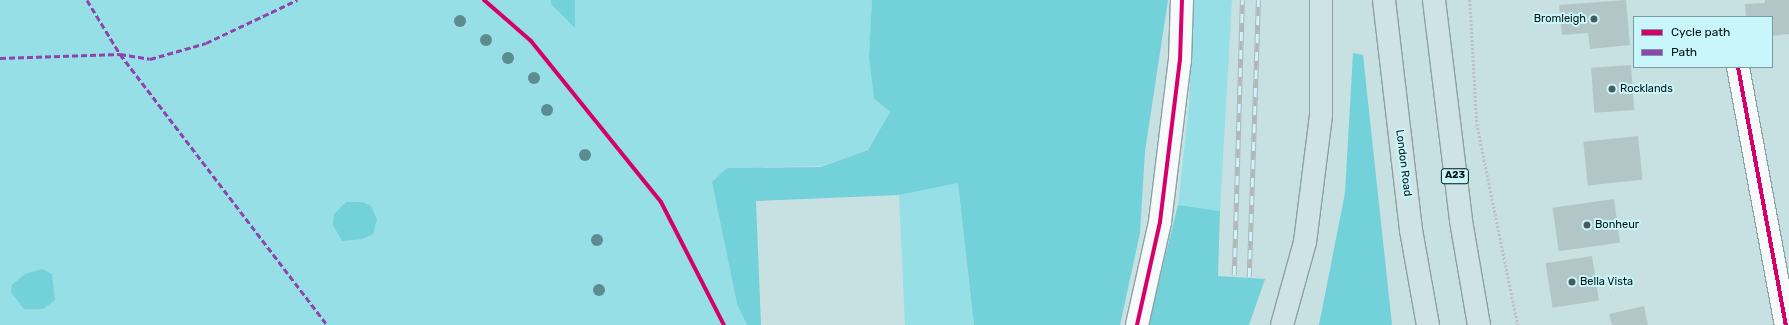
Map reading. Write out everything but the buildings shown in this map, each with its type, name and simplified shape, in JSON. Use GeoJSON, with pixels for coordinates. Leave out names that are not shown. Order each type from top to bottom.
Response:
{"type":"FeatureCollection","features":[{"type":"Feature","properties":{"kind":"highway"},"geometry":{"type":"LineString","coordinates":[[1282,325],[1305,242],[1321,115],[1321,0]]}},
{"type":"Feature","properties":{"kind":"highway","name":"London Road"},"geometry":{"type":"LineString","coordinates":[[1384,0],[1411,230],[1428,325]]}},
{"type":"Feature","properties":{"kind":"highway","name":"A23"},"geometry":{"type":"LineString","coordinates":[[1434,0],[1461,221],[1479,325]]}},
{"type":"Feature","properties":{"kind":"street"},"geometry":{"type":"LineString","coordinates":[[1137,325],[1160,222],[1180,60],[1182,0]]}},
{"type":"Feature","properties":{"kind":"street"},"geometry":{"type":"LineString","coordinates":[[1738,68],[1786,325]]}},
{"type":"Feature","properties":{"kind":"path"},"geometry":{"type":"LineString","coordinates":[[1470,0],[1477,124],[1518,325]]}},
{"type":"Feature","properties":{"kind":"shaded area"},"geometry":{"type":"Polygon","coordinates":[[[0,0],[551,0],[552,4],[575,28],[575,0],[872,0],[869,57],[890,112],[868,150],[823,166],[727,168],[712,182],[737,304],[747,325],[0,325],[0,0]]]}},
{"type":"Feature","properties":{"kind":"shaded area"},"geometry":{"type":"Polygon","coordinates":[[[551,0],[575,0],[575,28],[551,4],[551,0]]]}},
{"type":"Feature","properties":{"kind":"shaded area"},"geometry":{"type":"Polygon","coordinates":[[[872,0],[1168,0],[1145,151],[1140,233],[1120,325],[974,325],[958,183],[899,195],[756,201],[761,325],[747,325],[737,304],[712,182],[727,168],[821,167],[868,150],[890,112],[874,98],[869,57],[872,0]]]}},
{"type":"Feature","properties":{"kind":"shaded area"},"geometry":{"type":"Polygon","coordinates":[[[1193,0],[1232,0],[1220,211],[1178,205],[1189,105],[1193,0]]]}},
{"type":"Feature","properties":{"kind":"shaded area"},"geometry":{"type":"Polygon","coordinates":[[[1353,53],[1363,55],[1392,325],[1319,325],[1345,193],[1353,53]]]}},
{"type":"Feature","properties":{"kind":"shaded area"},"geometry":{"type":"Polygon","coordinates":[[[958,183],[974,325],[905,325],[899,195],[958,183]]]}},
{"type":"Feature","properties":{"kind":"shaded area"},"geometry":{"type":"Polygon","coordinates":[[[346,202],[362,202],[371,206],[377,219],[373,234],[362,239],[342,241],[333,225],[334,214],[346,202]]]}},
{"type":"Feature","properties":{"kind":"shaded area"},"geometry":{"type":"Polygon","coordinates":[[[1178,205],[1220,211],[1218,276],[1265,279],[1249,325],[1148,325],[1178,205]]]}},
{"type":"Feature","properties":{"kind":"shaded area"},"geometry":{"type":"Polygon","coordinates":[[[42,269],[52,274],[55,300],[43,309],[24,309],[11,292],[12,285],[25,274],[42,269]]]}},
{"type":"Feature","properties":{"kind":"railway"},"geometry":{"type":"LineString","coordinates":[[1234,275],[1242,0]]}},
{"type":"Feature","properties":{"kind":"railway"},"geometry":{"type":"LineString","coordinates":[[1249,277],[1258,0]]}},
{"type":"Feature","properties":{"kind":"marked path"},"geometry":{"type":"LineString","coordinates":[[87,0],[120,54],[150,59],[206,43],[297,0]]}},
{"type":"Feature","properties":{"kind":"marked path"},"geometry":{"type":"LineString","coordinates":[[0,58],[120,54],[327,325]]}},
{"type":"Feature","properties":{"kind":"cycle path"},"geometry":{"type":"LineString","coordinates":[[484,0],[531,41],[661,202],[724,325]]}},
{"type":"Feature","properties":{"kind":"cycle path"},"geometry":{"type":"LineString","coordinates":[[1137,325],[1160,222],[1180,60],[1182,0]]}},
{"type":"Feature","properties":{"kind":"cycle path"},"geometry":{"type":"LineString","coordinates":[[1738,68],[1786,325]]}},
{"type":"Feature","properties":{"kind":"place","name":"Bromleigh"},"geometry":{"type":"Point","coordinates":[1594,19]}},
{"type":"Feature","properties":{"kind":"place","name":"Rocklands"},"geometry":{"type":"Point","coordinates":[1612,89]}},
{"type":"Feature","properties":{"kind":"place","name":"Bonheur"},"geometry":{"type":"Point","coordinates":[1587,225]}},
{"type":"Feature","properties":{"kind":"place","name":"Bella Vista"},"geometry":{"type":"Point","coordinates":[1572,282]}}]}
